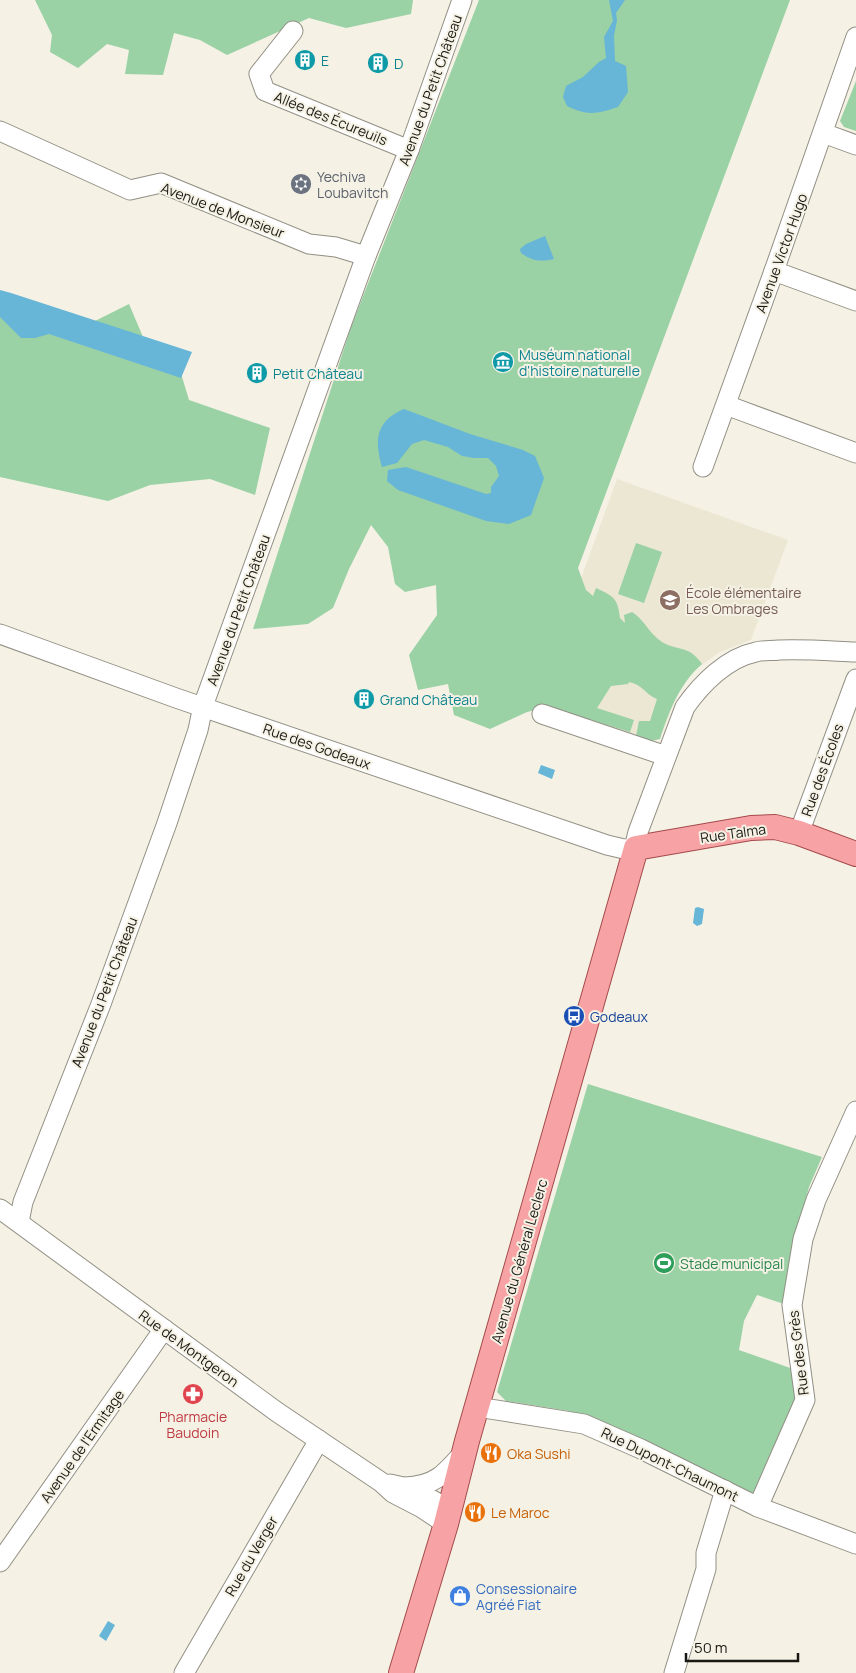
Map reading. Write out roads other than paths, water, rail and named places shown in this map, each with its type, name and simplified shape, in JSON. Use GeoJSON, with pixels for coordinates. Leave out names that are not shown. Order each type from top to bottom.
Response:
{"type":"FeatureCollection","features":[{"type":"Feature","properties":{"kind":"main road","name":"Rue Talma"},"geometry":{"type":"LineString","coordinates":[[636,848],[751,828],[775,827],[799,832],[856,854]]}},
{"type":"Feature","properties":{"kind":"main road","name":"Avenue du Général Leclerc"},"geometry":{"type":"LineString","coordinates":[[401,1673],[448,1516],[464,1452],[636,848]]}},
{"type":"Feature","properties":{"kind":"street","name":"Avenue du Petit Château"},"geometry":{"type":"LineString","coordinates":[[18,1222],[23,1202],[101,1004],[164,831],[198,730],[203,706],[366,256],[409,150],[462,0]]}},
{"type":"Feature","properties":{"kind":"street","name":"Allée des Écureuils"},"geometry":{"type":"LineString","coordinates":[[293,31],[260,74],[264,91],[409,150]]}},
{"type":"Feature","properties":{"kind":"street","name":"Avenue Victor Hugo"},"geometry":{"type":"LineString","coordinates":[[703,468],[856,37]]}},
{"type":"Feature","properties":{"kind":"street","name":"Avenue de Monsieur"},"geometry":{"type":"LineString","coordinates":[[0,131],[130,190],[161,183],[308,244],[336,247],[366,256]]}},
{"type":"Feature","properties":{"kind":"street"},"geometry":{"type":"LineString","coordinates":[[823,132],[856,145]]}},
{"type":"Feature","properties":{"kind":"street"},"geometry":{"type":"LineString","coordinates":[[774,271],[856,301]]}},
{"type":"Feature","properties":{"kind":"street"},"geometry":{"type":"LineString","coordinates":[[726,405],[856,453]]}},
{"type":"Feature","properties":{"kind":"street","name":"Rue des Godeaux"},"geometry":{"type":"LineString","coordinates":[[0,634],[176,698],[607,845],[624,849],[636,848]]}},
{"type":"Feature","properties":{"kind":"street"},"geometry":{"type":"LineString","coordinates":[[636,848],[638,832],[666,756],[685,707],[696,691],[724,667],[739,658],[757,652],[790,650],[856,652]]}},
{"type":"Feature","properties":{"kind":"street","name":"Rue des Écoles"},"geometry":{"type":"LineString","coordinates":[[799,832],[856,679]]}},
{"type":"Feature","properties":{"kind":"street"},"geometry":{"type":"LineString","coordinates":[[542,714],[666,756]]}},
{"type":"Feature","properties":{"kind":"street","name":"Rue des Grès"},"geometry":{"type":"LineString","coordinates":[[758,1507],[805,1400],[792,1305],[803,1239],[816,1200],[856,1111]]}},
{"type":"Feature","properties":{"kind":"street","name":"Rue de Montgeron"},"geometry":{"type":"LineString","coordinates":[[0,1209],[164,1329],[381,1482],[393,1493],[422,1508],[448,1516]]}},
{"type":"Feature","properties":{"kind":"street","name":"Avenue de l'Ermitage"},"geometry":{"type":"LineString","coordinates":[[0,1562],[164,1329]]}},
{"type":"Feature","properties":{"kind":"street","name":"Rue Dupont-Chaumont"},"geometry":{"type":"LineString","coordinates":[[477,1407],[584,1424],[641,1449],[758,1507],[856,1544]]}},
{"type":"Feature","properties":{"kind":"street","name":"Rue du Verger"},"geometry":{"type":"LineString","coordinates":[[184,1673],[319,1440]]}},
{"type":"Feature","properties":{"kind":"street","name":"Rue de Montgeron"},"geometry":{"type":"LineString","coordinates":[[404,1487],[416,1486],[435,1480],[446,1472],[464,1452]]}},
{"type":"Feature","properties":{"kind":"street","name":"Rue de Montgeron"},"geometry":{"type":"LineString","coordinates":[[381,1482],[404,1487],[425,1495],[448,1516]]}},
{"type":"Feature","properties":{"kind":"street"},"geometry":{"type":"LineString","coordinates":[[674,1673],[706,1569],[706,1553],[726,1490]]}},
{"type":"Feature","properties":{"kind":"water"},"geometry":{"type":"Polygon","coordinates":[[[609,0],[625,0],[616,13],[617,20],[614,36],[615,61],[626,66],[628,92],[618,107],[586,113],[567,106],[563,97],[566,86],[583,77],[606,58],[604,37],[613,21],[609,0]]]}},
{"type":"Feature","properties":{"kind":"water"},"geometry":{"type":"Polygon","coordinates":[[[545,236],[554,259],[536,260],[521,253],[520,249],[526,244],[545,236]]]}},
{"type":"Feature","properties":{"kind":"water"},"geometry":{"type":"Polygon","coordinates":[[[0,290],[192,352],[181,378],[49,334],[35,338],[21,338],[0,317],[0,290]]]}},
{"type":"Feature","properties":{"kind":"water"},"geometry":{"type":"Polygon","coordinates":[[[404,409],[470,434],[523,450],[535,456],[544,478],[531,515],[509,524],[486,521],[398,490],[387,481],[388,470],[406,467],[486,494],[491,493],[491,487],[499,476],[496,466],[488,458],[462,456],[448,447],[424,440],[412,444],[397,463],[382,467],[378,448],[379,432],[388,419],[404,409]]]}},
{"type":"Feature","properties":{"kind":"water"},"geometry":{"type":"Polygon","coordinates":[[[541,765],[555,770],[552,779],[538,773],[541,765]]]}},
{"type":"Feature","properties":{"kind":"water"},"geometry":{"type":"Polygon","coordinates":[[[695,908],[704,909],[702,924],[697,926],[693,923],[695,908]]]}},
{"type":"Feature","properties":{"kind":"water"},"geometry":{"type":"Polygon","coordinates":[[[108,1621],[115,1625],[106,1641],[99,1636],[108,1621]]]}},
{"type":"Feature","properties":{"kind":"place","name":"E"},"geometry":{"type":"Point","coordinates":[305,60]}},
{"type":"Feature","properties":{"kind":"place","name":"D"},"geometry":{"type":"Point","coordinates":[378,63]}},
{"type":"Feature","properties":{"kind":"place","name":"Yechiva Loubavitch"},"geometry":{"type":"Point","coordinates":[301,184]}},
{"type":"Feature","properties":{"kind":"place","name":"Muséum national d'histoire naturelle"},"geometry":{"type":"Point","coordinates":[503,362]}},
{"type":"Feature","properties":{"kind":"place","name":"Petit Château"},"geometry":{"type":"Point","coordinates":[257,373]}},
{"type":"Feature","properties":{"kind":"place","name":"École élémentaire Les Ombrages"},"geometry":{"type":"Point","coordinates":[670,600]}},
{"type":"Feature","properties":{"kind":"place","name":"Grand Château"},"geometry":{"type":"Point","coordinates":[364,699]}},
{"type":"Feature","properties":{"kind":"place","name":"Godeaux"},"geometry":{"type":"Point","coordinates":[574,1016]}},
{"type":"Feature","properties":{"kind":"place","name":"Stade municipal"},"geometry":{"type":"Point","coordinates":[664,1263]}},
{"type":"Feature","properties":{"kind":"place","name":"Pharmacie Baudoin"},"geometry":{"type":"Point","coordinates":[193,1394]}},
{"type":"Feature","properties":{"kind":"place","name":"Oka Sushi"},"geometry":{"type":"Point","coordinates":[491,1453]}},
{"type":"Feature","properties":{"kind":"place","name":"Le Maroc"},"geometry":{"type":"Point","coordinates":[475,1512]}},
{"type":"Feature","properties":{"kind":"place","name":"Consessionaire Agréé Fiat"},"geometry":{"type":"Point","coordinates":[460,1596]}}]}
